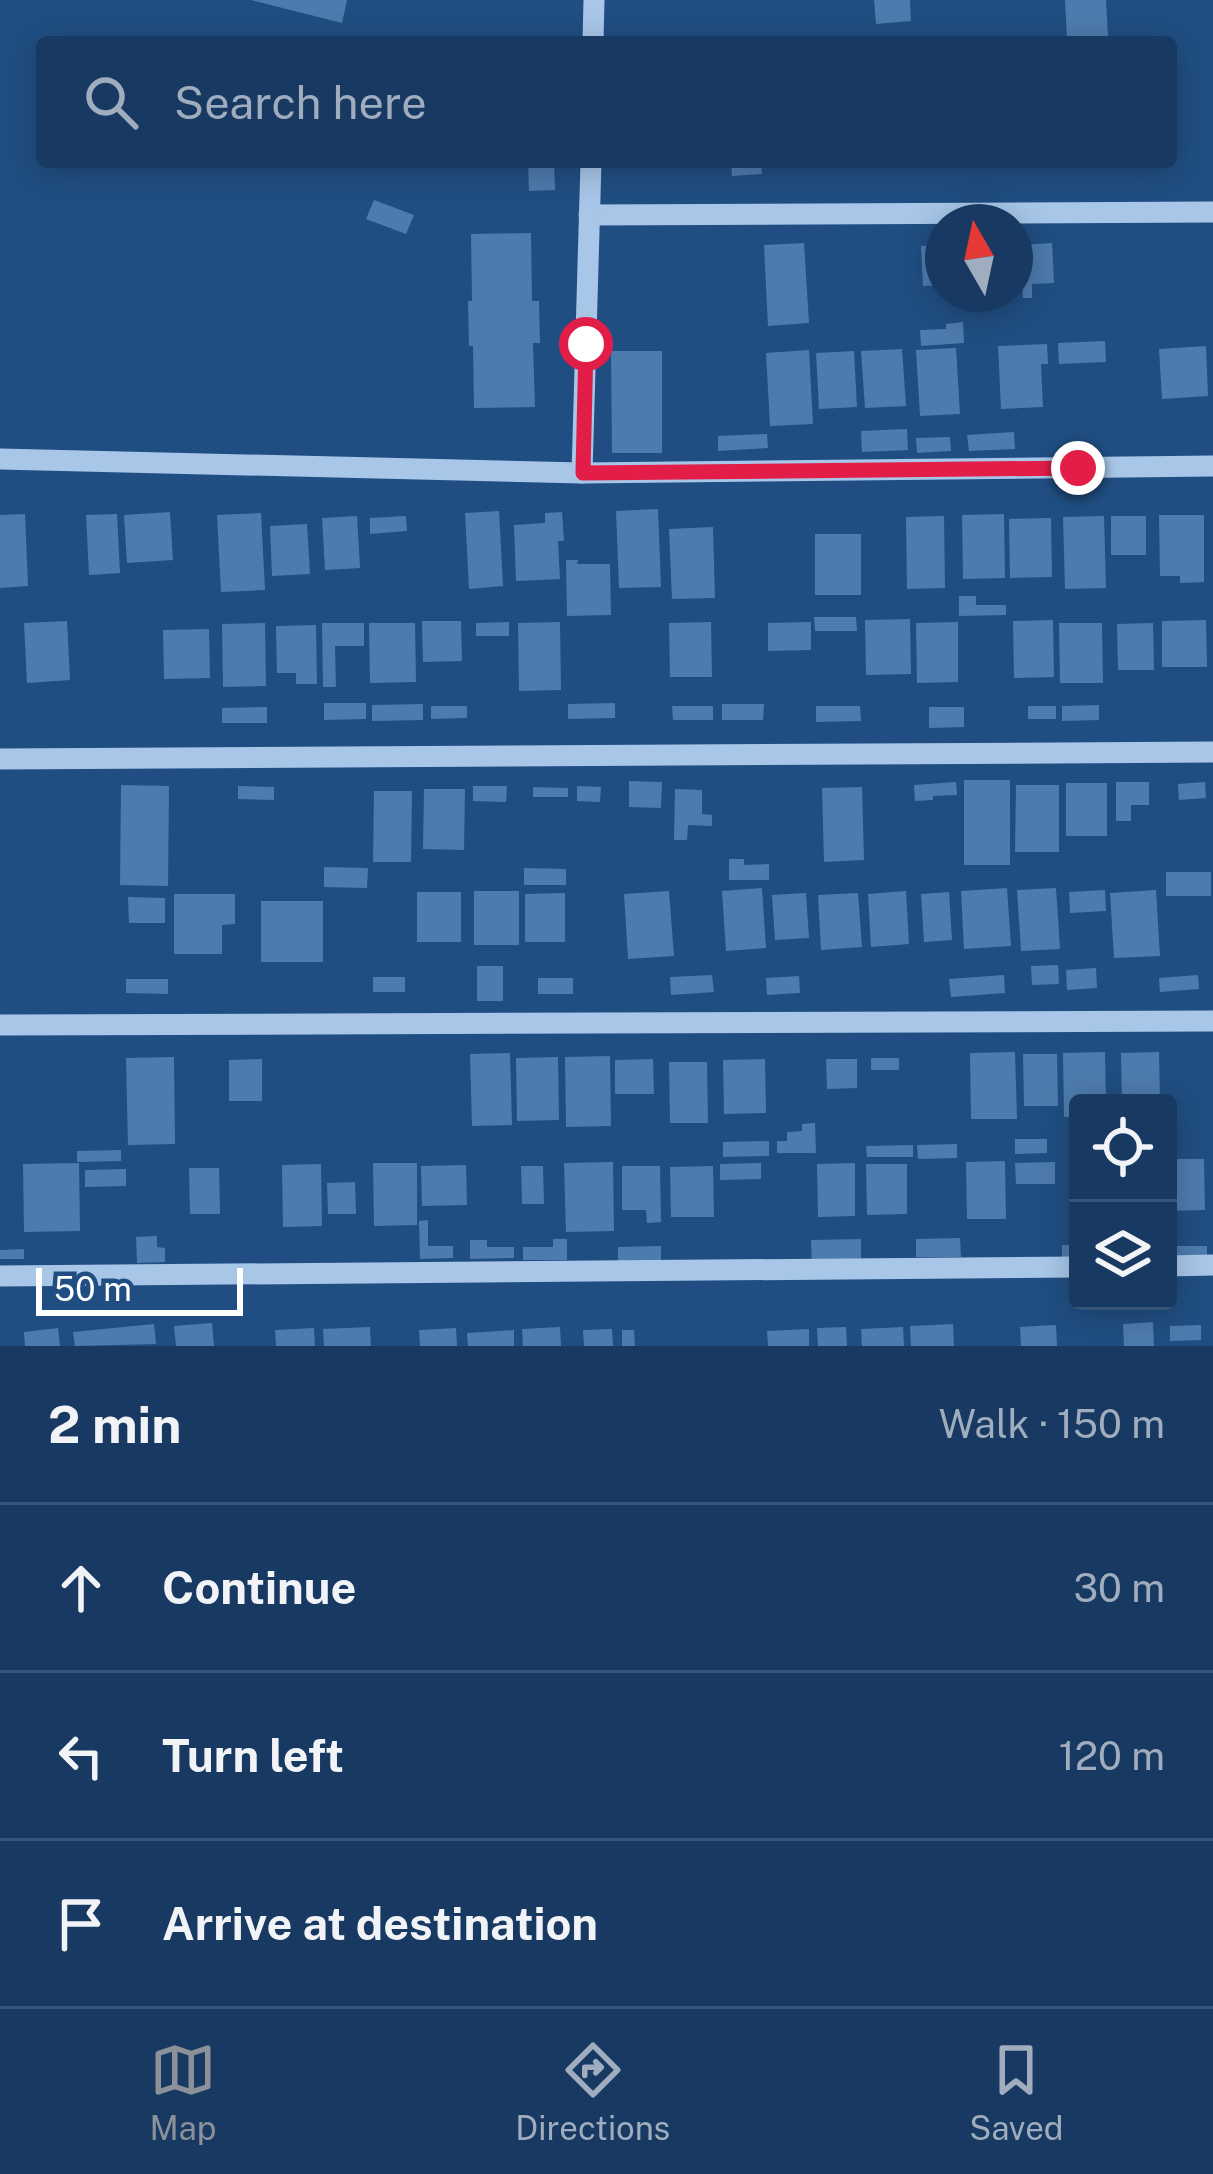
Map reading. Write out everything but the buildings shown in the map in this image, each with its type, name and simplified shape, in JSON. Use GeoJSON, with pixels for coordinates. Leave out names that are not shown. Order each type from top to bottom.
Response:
{"type":"FeatureCollection","features":[{"type":"Feature","properties":{"kind":"street"},"geometry":{"type":"LineString","coordinates":[[593,36],[594,0]]}},
{"type":"Feature","properties":{"kind":"street"},"geometry":{"type":"LineString","coordinates":[[583,473],[591,168]]}},
{"type":"Feature","properties":{"kind":"street"},"geometry":{"type":"LineString","coordinates":[[590,215],[1213,212]]}},
{"type":"Feature","properties":{"kind":"street"},"geometry":{"type":"LineString","coordinates":[[0,460],[583,473],[1213,466]]}},
{"type":"Feature","properties":{"kind":"street"},"geometry":{"type":"LineString","coordinates":[[0,759],[1213,752]]}},
{"type":"Feature","properties":{"kind":"street"},"geometry":{"type":"LineString","coordinates":[[0,1025],[1213,1022]]}},
{"type":"Feature","properties":{"kind":"street"},"geometry":{"type":"LineString","coordinates":[[1177,1266],[1213,1265]]}},
{"type":"Feature","properties":{"kind":"street"},"geometry":{"type":"LineString","coordinates":[[0,1276],[1069,1267]]}},
{"type":"Feature","properties":{"kind":"route"},"geometry":{"type":"LineString","coordinates":[[586,344],[583,473],[1078,468]]}}]}
